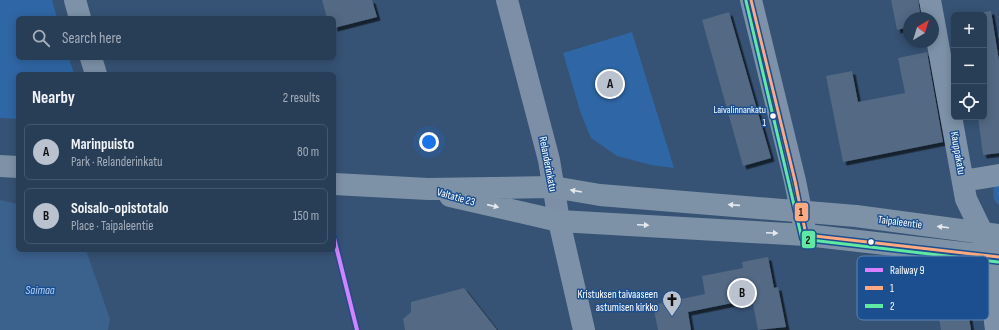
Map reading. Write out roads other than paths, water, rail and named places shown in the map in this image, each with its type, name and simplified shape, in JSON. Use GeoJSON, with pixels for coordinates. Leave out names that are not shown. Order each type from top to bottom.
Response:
{"type":"FeatureCollection","features":[{"type":"Feature","properties":{"kind":"highway"},"geometry":{"type":"LineString","coordinates":[[0,166],[16,167]]}},
{"type":"Feature","properties":{"kind":"highway","name":"Valtatie 23"},"geometry":{"type":"LineString","coordinates":[[336,184],[421,188],[553,187],[600,195],[801,210]]}},
{"type":"Feature","properties":{"kind":"highway","name":"Valtatie 23"},"geometry":{"type":"LineString","coordinates":[[421,188],[455,198],[559,221],[806,235]]}},
{"type":"Feature","properties":{"kind":"highway","name":"Taipaleentie"},"geometry":{"type":"LineString","coordinates":[[801,210],[991,234]]}},
{"type":"Feature","properties":{"kind":"highway"},"geometry":{"type":"LineString","coordinates":[[806,235],[993,256]]}},
{"type":"Feature","properties":{"kind":"main road","name":"Relanderinkatu"},"geometry":{"type":"LineString","coordinates":[[507,0],[549,160],[559,221]]}},
{"type":"Feature","properties":{"kind":"street"},"geometry":{"type":"LineString","coordinates":[[75,0],[79,16]]}},
{"type":"Feature","properties":{"kind":"street"},"geometry":{"type":"LineString","coordinates":[[751,0],[806,235]]}},
{"type":"Feature","properties":{"kind":"street","name":"Kauppakatu"},"geometry":{"type":"LineString","coordinates":[[930,0],[966,199],[991,234],[996,330]]}},
{"type":"Feature","properties":{"kind":"street"},"geometry":{"type":"LineString","coordinates":[[92,60],[95,72]]}},
{"type":"Feature","properties":{"kind":"street"},"geometry":{"type":"LineString","coordinates":[[963,181],[999,175]]}},
{"type":"Feature","properties":{"kind":"street","name":"Relanderinkatu"},"geometry":{"type":"LineString","coordinates":[[559,221],[584,330]]}},
{"type":"Feature","properties":{"kind":"water","name":"Saimaa"},"geometry":{"type":"Polygon","coordinates":[[[0,200],[16,204],[16,252],[87,252],[110,319],[108,330],[0,330],[0,200]]]}},
{"type":"Feature","properties":{"kind":"rail line","name":"9"},"geometry":{"type":"LineString","coordinates":[[336,246],[357,330]]}},
{"type":"Feature","properties":{"kind":"place","name":"Marinpuisto"},"geometry":{"type":"Point","coordinates":[610,84]}},
{"type":"Feature","properties":{"kind":"place","name":"Laivalinnankatu 1"},"geometry":{"type":"Point","coordinates":[773,116]}},
{"type":"Feature","properties":{"kind":"place","name":"Soisalo-opistotalo"},"geometry":{"type":"Point","coordinates":[742,293]}},
{"type":"Feature","properties":{"kind":"place","name":"Kristuksen taivaaseen astumisen kirkko"},"geometry":{"type":"Point","coordinates":[672,317]}}]}
